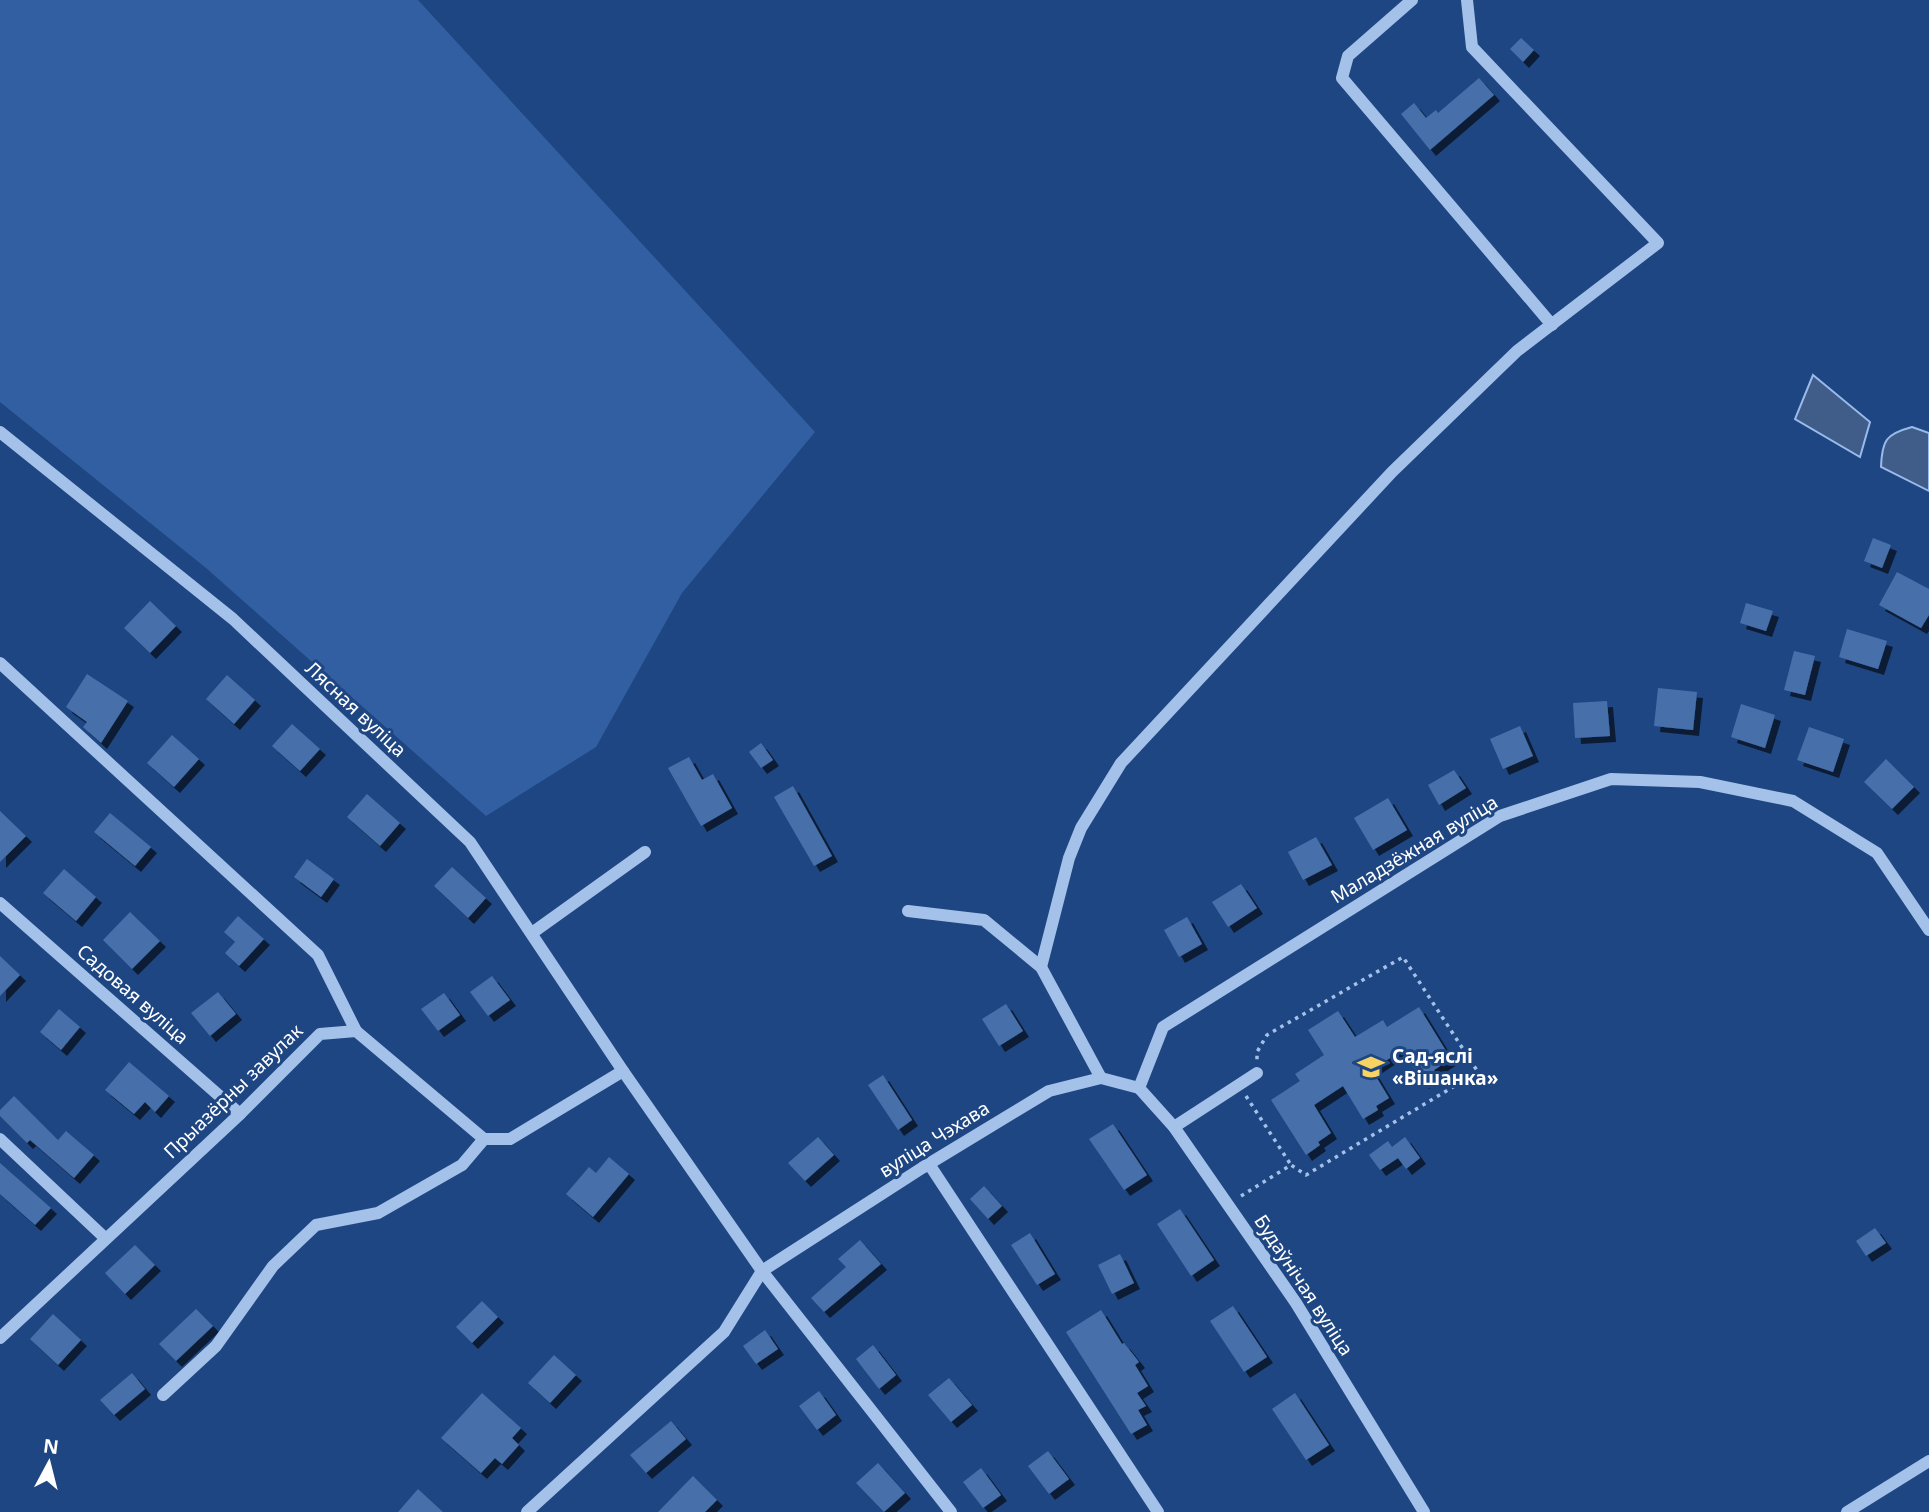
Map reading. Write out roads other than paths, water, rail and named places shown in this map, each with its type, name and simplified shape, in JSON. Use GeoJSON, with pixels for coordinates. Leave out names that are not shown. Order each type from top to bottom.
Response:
{"type":"FeatureCollection","features":[{"type":"Feature","properties":{"kind":"street"},"geometry":{"type":"LineString","coordinates":[[1412,0],[1348,56],[1342,78],[1552,324]]}},
{"type":"Feature","properties":{"kind":"street"},"geometry":{"type":"LineString","coordinates":[[1041,967],[1069,858],[1081,828],[1121,763],[1392,472],[1517,351],[1658,243],[1472,47],[1468,0]]}},
{"type":"Feature","properties":{"kind":"street","name":"Лясная вуліца"},"geometry":{"type":"LineString","coordinates":[[0,432],[233,619],[470,842],[623,1071]]}},
{"type":"Feature","properties":{"kind":"street"},"geometry":{"type":"LineString","coordinates":[[0,663],[318,955],[356,1031],[484,1139],[510,1139],[623,1071],[762,1271],[951,1512]]}},
{"type":"Feature","properties":{"kind":"street","name":"Маладзёжная вуліца"},"geometry":{"type":"LineString","coordinates":[[1139,1088],[1163,1027],[1500,817],[1611,779],[1700,782],[1793,802],[1877,853],[1929,930]]}},
{"type":"Feature","properties":{"kind":"street"},"geometry":{"type":"LineString","coordinates":[[532,933],[645,852]]}},
{"type":"Feature","properties":{"kind":"street","name":"Садовая вуліца"},"geometry":{"type":"LineString","coordinates":[[0,903],[240,1114]]}},
{"type":"Feature","properties":{"kind":"street"},"geometry":{"type":"LineString","coordinates":[[908,911],[984,919],[1041,967],[1101,1078]]}},
{"type":"Feature","properties":{"kind":"street","name":"Прыазёрны завулак"},"geometry":{"type":"LineString","coordinates":[[0,1338],[240,1114],[320,1034],[356,1031]]}},
{"type":"Feature","properties":{"kind":"street"},"geometry":{"type":"LineString","coordinates":[[1174,1127],[1257,1073]]}},
{"type":"Feature","properties":{"kind":"street","name":"вуліца Чэхава"},"geometry":{"type":"LineString","coordinates":[[527,1512],[724,1332],[762,1271],[1049,1091],[1101,1078],[1139,1088]]}},
{"type":"Feature","properties":{"kind":"street","name":"Будаўнічая вуліца"},"geometry":{"type":"LineString","coordinates":[[1139,1088],[1174,1127],[1296,1303],[1423,1512]]}},
{"type":"Feature","properties":{"kind":"street"},"geometry":{"type":"LineString","coordinates":[[0,1139],[106,1238]]}},
{"type":"Feature","properties":{"kind":"street"},"geometry":{"type":"LineString","coordinates":[[163,1395],[216,1346],[273,1266],[316,1226],[378,1213],[462,1165],[484,1139]]}},
{"type":"Feature","properties":{"kind":"street"},"geometry":{"type":"LineString","coordinates":[[929,1164],[1158,1512]]}},
{"type":"Feature","properties":{"kind":"street"},"geometry":{"type":"LineString","coordinates":[[1847,1512],[1929,1461]]}},
{"type":"Feature","properties":{"kind":"place","name":"Сад-яслі «Вішанка»"},"geometry":{"type":"Point","coordinates":[1371,1067]}}]}
